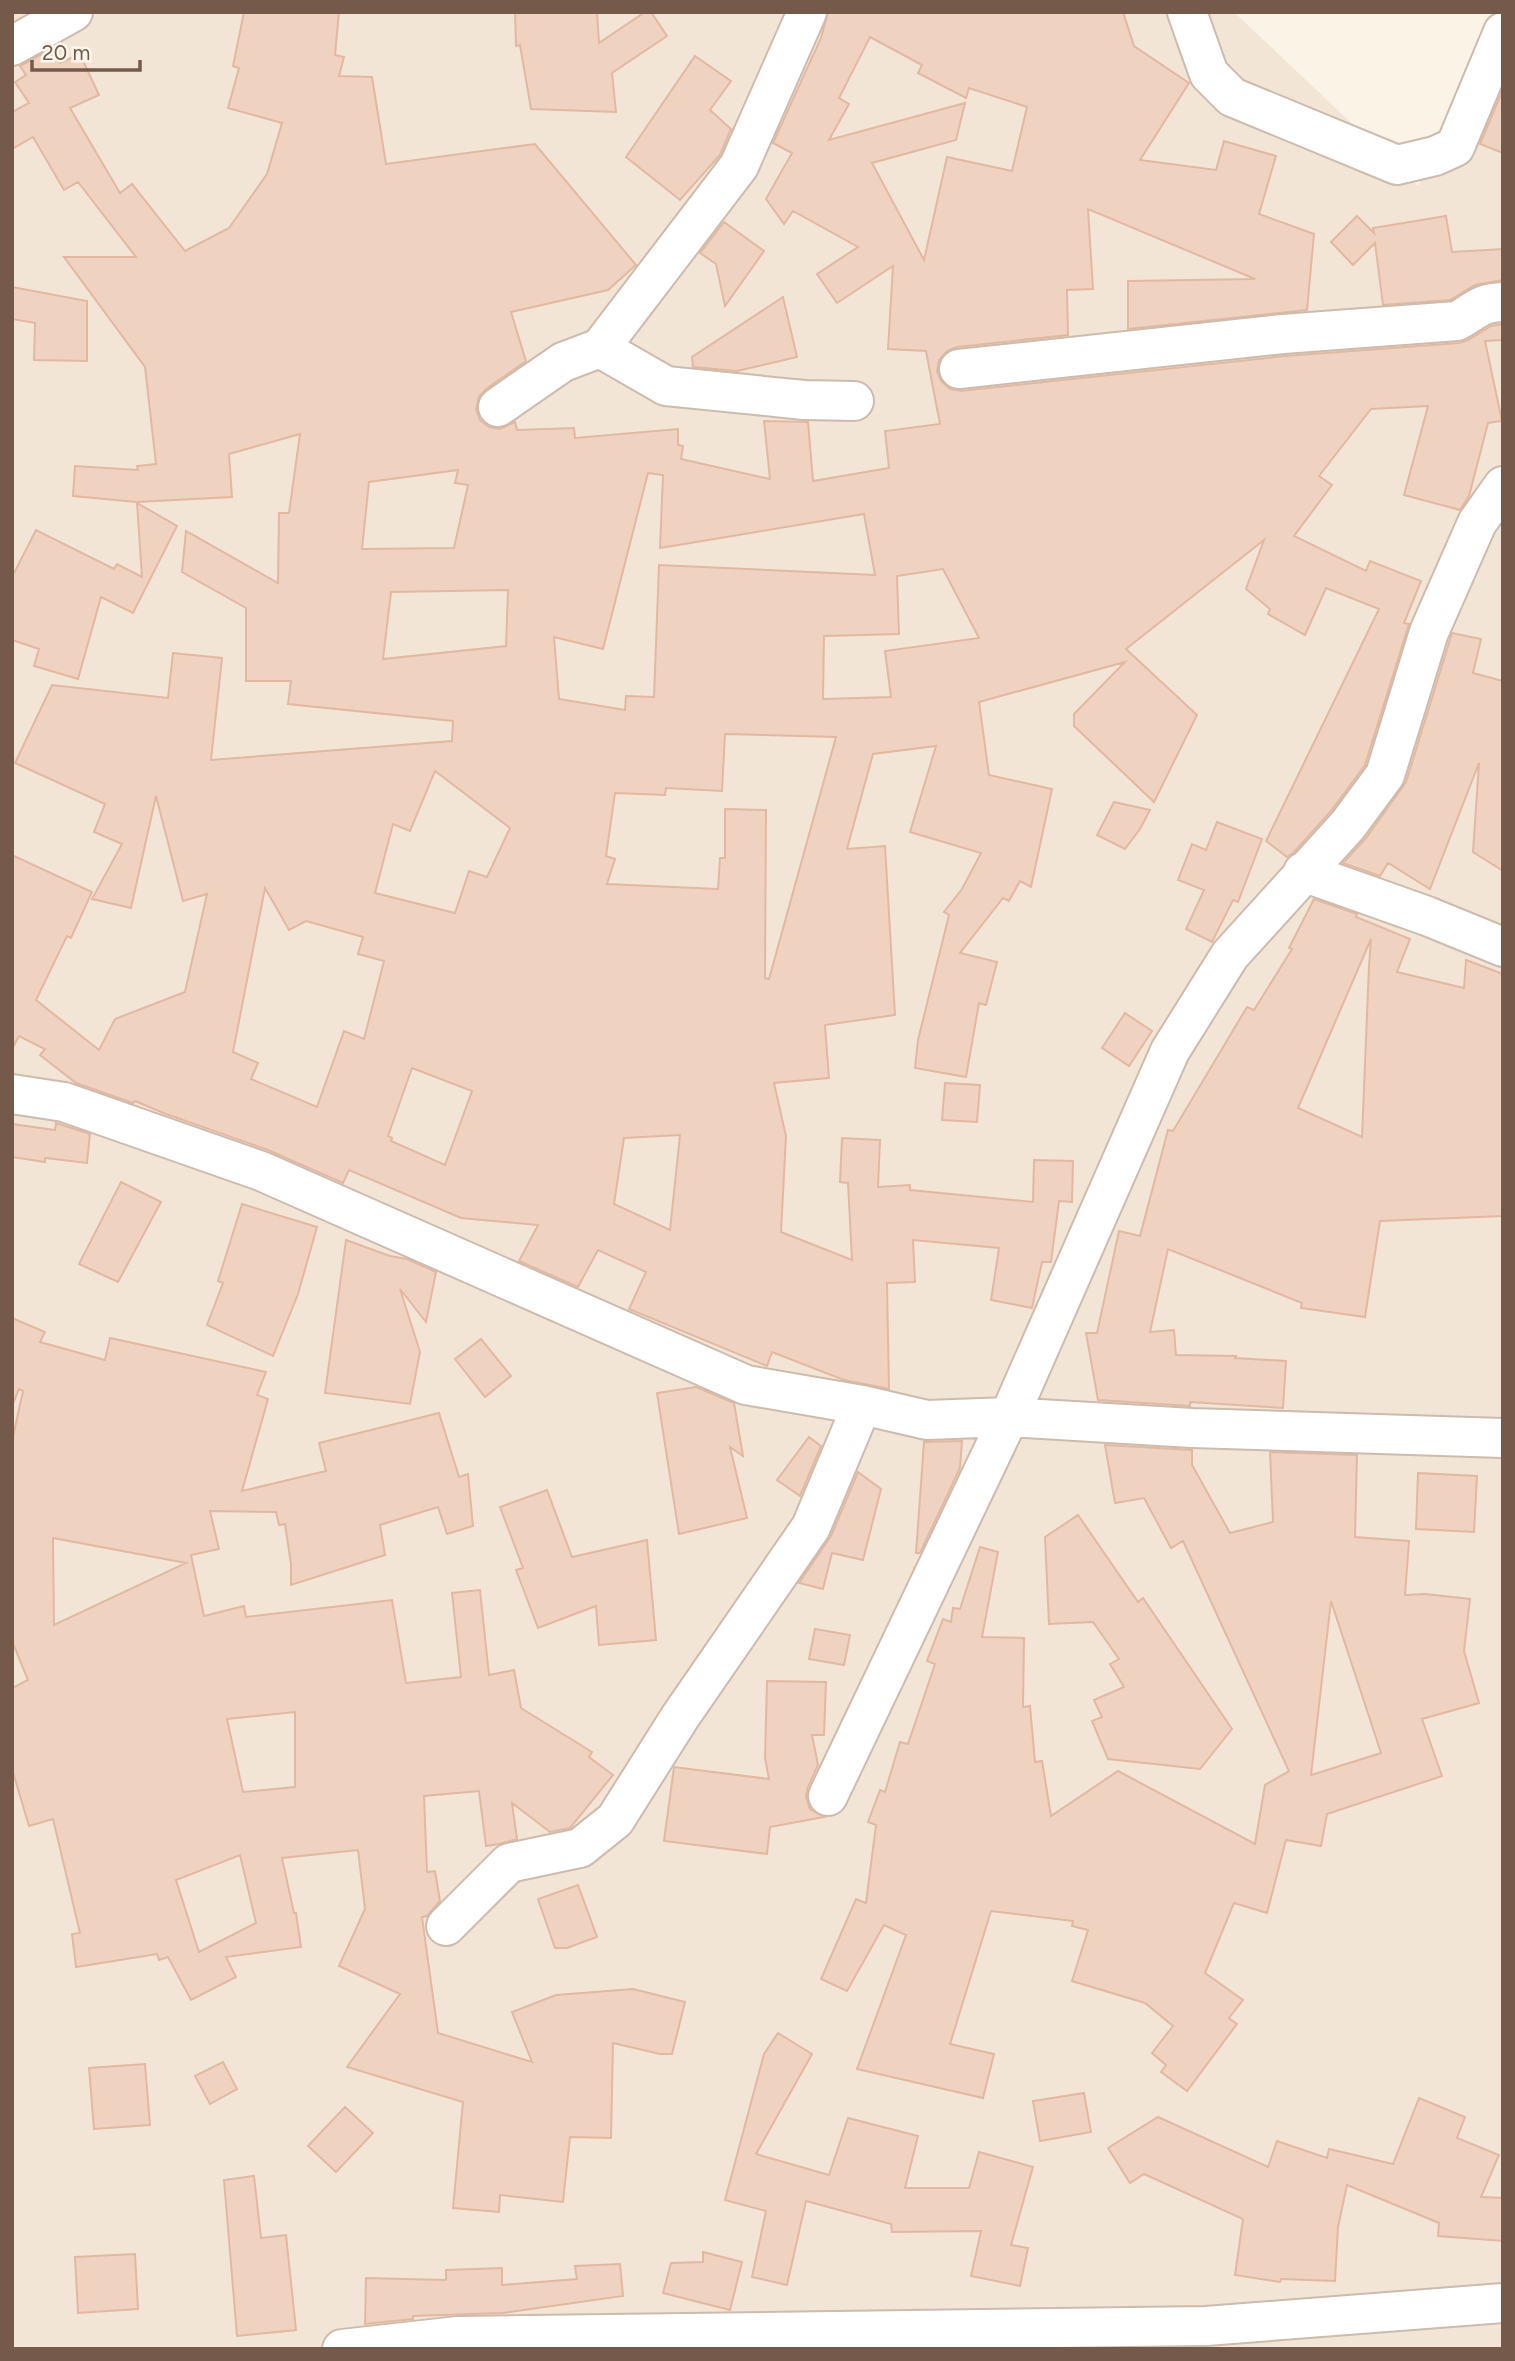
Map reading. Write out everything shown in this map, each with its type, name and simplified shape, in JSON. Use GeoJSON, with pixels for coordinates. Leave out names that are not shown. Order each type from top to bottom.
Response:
{"type":"FeatureCollection","features":[{"type":"Feature","properties":{"kind":"street"},"geometry":{"type":"LineString","coordinates":[[12,46],[73,12]]}},
{"type":"Feature","properties":{"kind":"street"},"geometry":{"type":"LineString","coordinates":[[498,407],[563,362],[600,348],[739,166],[807,12]]}},
{"type":"Feature","properties":{"kind":"street"},"geometry":{"type":"LineString","coordinates":[[1187,12],[1209,74],[1232,97],[1397,165],[1435,156],[1455,147],[1503,32]]}},
{"type":"Feature","properties":{"kind":"street"},"geometry":{"type":"LineString","coordinates":[[959,369],[1283,334],[1457,321],[1474,309],[1503,302]]}},
{"type":"Feature","properties":{"kind":"street"},"geometry":{"type":"LineString","coordinates":[[600,348],[666,386],[804,400],[854,401]]}},
{"type":"Feature","properties":{"kind":"street"},"geometry":{"type":"LineString","coordinates":[[828,1797],[1009,1417],[1170,1051],[1230,955],[1348,825],[1385,775],[1429,632],[1477,523],[1503,486]]}},
{"type":"Feature","properties":{"kind":"street"},"geometry":{"type":"LineString","coordinates":[[1303,872],[1427,916],[1503,947]]}},
{"type":"Feature","properties":{"kind":"street"},"geometry":{"type":"LineString","coordinates":[[12,1094],[64,1102],[261,1171],[746,1385],[862,1405],[927,1420],[1009,1417],[1192,1428],[1503,1438]]}},
{"type":"Feature","properties":{"kind":"street"},"geometry":{"type":"LineString","coordinates":[[446,1926],[509,1863],[580,1848],[615,1820],[680,1717],[811,1527],[862,1405]]}},
{"type":"Feature","properties":{"kind":"street"},"geometry":{"type":"LineString","coordinates":[[342,2349],[458,2336],[1206,2326],[1503,2303]]}},
{"type":"Feature","properties":{"kind":"shaded area"},"geometry":{"type":"Polygon","coordinates":[[[12,12],[1234,12],[1418,186],[1503,19],[1503,2349],[12,2349],[12,12]]]}},
{"type":"Feature","properties":{"kind":"building"},"geometry":{"type":"Polygon","coordinates":[[[244,12],[339,12],[335,55],[344,57],[339,76],[372,77],[386,164],[535,144],[636,265],[608,290],[511,312],[526,361],[479,397],[476,409],[480,420],[489,427],[500,429],[515,422],[517,430],[574,428],[575,438],[678,429],[678,445],[683,446],[681,459],[770,479],[764,421],[808,422],[813,481],[889,468],[885,431],[940,424],[926,351],[888,349],[893,266],[837,303],[817,274],[858,247],[793,211],[784,224],[766,199],[792,153],[773,143],[821,38],[828,12],[1123,12],[1134,46],[1189,83],[1140,160],[1216,170],[1224,141],[1276,156],[1259,214],[1314,234],[1307,310],[1128,329],[1128,281],[1255,279],[1088,209],[1093,289],[1067,290],[1068,335],[957,347],[947,351],[939,360],[937,371],[941,381],[950,389],[961,391],[1285,356],[1459,343],[1491,326],[1503,324],[1503,340],[1485,341],[1502,421],[1488,423],[1469,496],[1460,510],[1404,495],[1428,406],[1371,409],[1319,476],[1332,485],[1294,536],[1366,571],[1370,561],[1421,581],[1404,623],[1409,624],[1365,765],[1331,811],[1293,853],[1287,857],[1266,841],[1379,609],[1326,588],[1305,635],[1268,614],[1270,609],[1246,589],[1264,540],[1126,649],[1197,715],[1154,802],[1074,726],[1074,714],[1125,662],[979,702],[989,775],[1052,789],[1031,887],[1020,881],[1009,901],[1003,898],[960,953],[997,962],[986,1005],[979,1003],[966,1077],[915,1068],[918,1040],[949,915],[944,912],[962,889],[981,853],[910,832],[936,746],[873,754],[847,849],[885,846],[895,1015],[825,1025],[829,1078],[774,1083],[786,1136],[781,1232],[852,1260],[848,1183],[840,1182],[842,1138],[880,1140],[878,1187],[910,1185],[910,1190],[1033,1202],[1034,1160],[1073,1161],[1072,1202],[1059,1201],[1051,1262],[1042,1262],[1032,1308],[991,1300],[999,1248],[913,1240],[915,1282],[887,1283],[889,1389],[844,1380],[772,1352],[767,1366],[629,1309],[646,1272],[598,1250],[578,1287],[519,1261],[538,1225],[461,1218],[349,1170],[343,1183],[268,1150],[135,1101],[133,1103],[76,1083],[40,1055],[45,1049],[19,1036],[12,1049],[12,855],[92,892],[71,938],[67,936],[36,1000],[99,1050],[115,1019],[185,992],[207,894],[183,901],[156,796],[131,908],[92,899],[122,844],[94,832],[105,804],[15,763],[52,685],[168,698],[173,653],[222,658],[211,760],[452,741],[453,721],[288,704],[291,681],[246,681],[246,608],[182,572],[186,531],[278,583],[279,513],[289,513],[300,434],[229,454],[232,497],[137,502],[73,496],[75,466],[138,470],[137,466],[156,464],[145,367],[64,257],[136,257],[78,182],[64,190],[33,137],[12,149],[12,112],[29,103],[15,82],[26,75],[20,66],[51,49],[60,63],[80,54],[99,95],[70,108],[120,193],[132,184],[185,251],[229,228],[267,174],[282,123],[228,108],[239,68],[233,66],[244,12]],[[870,37],[839,98],[849,104],[829,140],[965,103],[956,140],[872,163],[924,260],[947,157],[1012,171],[1027,107],[969,88],[966,98],[918,73],[922,65],[870,37]],[[458,470],[369,482],[362,549],[454,548],[468,485],[455,483],[458,470]],[[648,473],[603,649],[554,637],[559,699],[625,710],[626,696],[654,697],[659,565],[875,575],[864,514],[660,548],[663,475],[648,473]],[[943,569],[897,576],[899,634],[824,636],[823,699],[891,697],[885,651],[979,638],[943,569]],[[508,590],[391,592],[383,659],[506,646],[508,590]],[[725,734],[722,791],[666,788],[665,795],[615,793],[606,856],[615,859],[607,884],[718,889],[720,858],[725,858],[725,809],[766,810],[765,978],[769,979],[836,737],[725,734]],[[435,771],[410,831],[393,824],[375,893],[455,913],[469,871],[487,877],[510,828],[435,771]],[[265,888],[233,1052],[258,1063],[251,1079],[317,1107],[344,1031],[364,1039],[384,961],[358,954],[363,937],[306,921],[289,930],[265,888]],[[412,1068],[388,1136],[392,1138],[391,1141],[445,1165],[472,1091],[412,1068]],[[680,1135],[624,1138],[614,1204],[670,1230],[680,1135]]]}},
{"type":"Feature","properties":{"kind":"building"},"geometry":{"type":"Polygon","coordinates":[[[515,12],[597,12],[599,43],[645,12],[651,12],[667,36],[612,73],[616,112],[531,109],[520,45],[516,46],[515,12]]]}},
{"type":"Feature","properties":{"kind":"building"},"geometry":{"type":"Polygon","coordinates":[[[695,56],[731,81],[710,110],[731,129],[720,155],[680,200],[626,157],[695,56]]]}},
{"type":"Feature","properties":{"kind":"building"},"geometry":{"type":"Polygon","coordinates":[[[1503,89],[1503,153],[1480,144],[1503,89]]]}},
{"type":"Feature","properties":{"kind":"building"},"geometry":{"type":"Polygon","coordinates":[[[1357,216],[1374,233],[1373,228],[1446,216],[1452,252],[1503,249],[1503,280],[1475,285],[1450,300],[1383,305],[1375,243],[1353,265],[1331,242],[1357,216]]]}},
{"type":"Feature","properties":{"kind":"building"},"geometry":{"type":"Polygon","coordinates":[[[724,222],[764,251],[725,306],[716,264],[700,253],[724,222]]]}},
{"type":"Feature","properties":{"kind":"building"},"geometry":{"type":"Polygon","coordinates":[[[12,287],[87,301],[87,361],[34,360],[35,323],[12,319],[12,287]]]}},
{"type":"Feature","properties":{"kind":"building"},"geometry":{"type":"Polygon","coordinates":[[[783,297],[797,357],[737,371],[693,367],[692,357],[783,297]]]}},
{"type":"Feature","properties":{"kind":"building"},"geometry":{"type":"Polygon","coordinates":[[[137,503],[177,526],[133,613],[101,597],[78,679],[34,666],[39,649],[12,640],[12,577],[36,530],[114,569],[117,564],[142,577],[137,503]]]}},
{"type":"Feature","properties":{"kind":"building"},"geometry":{"type":"Polygon","coordinates":[[[1452,633],[1481,639],[1473,673],[1503,681],[1503,871],[1473,852],[1479,763],[1430,889],[1388,863],[1380,876],[1343,863],[1366,838],[1406,782],[1452,633]]]}},
{"type":"Feature","properties":{"kind":"building"},"geometry":{"type":"Polygon","coordinates":[[[1114,802],[1150,810],[1125,849],[1097,835],[1114,802]]]}},
{"type":"Feature","properties":{"kind":"building"},"geometry":{"type":"Polygon","coordinates":[[[1217,822],[1262,839],[1238,902],[1233,900],[1212,942],[1186,929],[1204,890],[1178,880],[1192,844],[1206,850],[1217,822]]]}},
{"type":"Feature","properties":{"kind":"building"},"geometry":{"type":"Polygon","coordinates":[[[1314,899],[1357,914],[1356,917],[1410,939],[1397,972],[1464,988],[1466,960],[1503,974],[1503,1216],[1380,1221],[1365,1317],[1301,1308],[1302,1303],[1168,1249],[1150,1332],[1174,1330],[1176,1355],[1236,1356],[1235,1358],[1286,1361],[1283,1408],[1098,1400],[1086,1333],[1097,1333],[1119,1231],[1140,1236],[1168,1130],[1173,1131],[1247,1007],[1254,1010],[1292,949],[1289,948],[1314,899]],[[1371,939],[1298,1108],[1362,1137],[1371,939]]]}},
{"type":"Feature","properties":{"kind":"building"},"geometry":{"type":"Polygon","coordinates":[[[1125,1013],[1152,1031],[1129,1066],[1102,1048],[1125,1013]]]}},
{"type":"Feature","properties":{"kind":"building"},"geometry":{"type":"Polygon","coordinates":[[[945,1083],[980,1085],[977,1122],[942,1120],[945,1083]]]}},
{"type":"Feature","properties":{"kind":"building"},"geometry":{"type":"Polygon","coordinates":[[[56,1123],[90,1134],[87,1163],[45,1158],[45,1162],[12,1157],[12,1124],[55,1130],[56,1123]]]}},
{"type":"Feature","properties":{"kind":"building"},"geometry":{"type":"Polygon","coordinates":[[[121,1182],[161,1202],[118,1282],[79,1264],[121,1182]]]}},
{"type":"Feature","properties":{"kind":"building"},"geometry":{"type":"Polygon","coordinates":[[[242,1204],[317,1227],[298,1294],[273,1356],[207,1325],[223,1283],[218,1281],[242,1204]]]}},
{"type":"Feature","properties":{"kind":"building"},"geometry":{"type":"Polygon","coordinates":[[[346,1240],[390,1256],[407,1259],[436,1272],[426,1322],[400,1289],[420,1352],[410,1404],[325,1393],[346,1240]]]}},
{"type":"Feature","properties":{"kind":"building"},"geometry":{"type":"Polygon","coordinates":[[[12,1318],[45,1332],[40,1342],[105,1360],[110,1338],[266,1372],[257,1395],[268,1399],[242,1491],[326,1471],[319,1443],[439,1413],[459,1477],[468,1474],[473,1526],[447,1534],[438,1507],[380,1525],[385,1555],[291,1585],[285,1524],[279,1525],[276,1512],[210,1511],[219,1549],[191,1555],[204,1616],[244,1606],[246,1617],[392,1600],[406,1683],[461,1677],[452,1593],[480,1590],[489,1675],[514,1670],[521,1708],[592,1752],[589,1757],[613,1775],[570,1828],[550,1832],[512,1803],[517,1839],[486,1846],[479,1791],[424,1796],[427,1872],[435,1871],[440,1901],[427,1916],[422,1917],[438,2033],[532,2062],[512,2012],[556,1995],[633,1989],[685,2002],[672,2054],[660,2054],[613,2043],[611,2138],[570,2137],[563,2202],[500,2195],[499,2212],[453,2208],[463,2102],[347,2067],[400,1994],[339,1966],[365,1909],[358,1850],[282,1858],[296,1913],[301,1947],[226,1957],[236,1977],[191,2000],[168,1957],[159,1960],[157,1954],[76,1967],[72,1934],[80,1933],[53,1819],[29,1826],[12,1769],[12,1688],[28,1680],[12,1641],[12,1441],[23,1391],[19,1389],[12,1406],[12,1318]],[[53,1538],[54,1625],[186,1563],[53,1538]],[[295,1712],[227,1719],[243,1792],[295,1787],[295,1712]],[[240,1855],[176,1880],[199,1952],[256,1923],[240,1855]]]}},
{"type":"Feature","properties":{"kind":"building"},"geometry":{"type":"Polygon","coordinates":[[[481,1339],[511,1376],[485,1397],[455,1359],[481,1339]]]}},
{"type":"Feature","properties":{"kind":"building"},"geometry":{"type":"Polygon","coordinates":[[[696,1387],[734,1403],[743,1456],[730,1447],[747,1518],[679,1534],[657,1393],[696,1387]]]}},
{"type":"Feature","properties":{"kind":"building"},"geometry":{"type":"Polygon","coordinates":[[[809,1437],[821,1446],[800,1496],[777,1480],[809,1437]]]}},
{"type":"Feature","properties":{"kind":"building"},"geometry":{"type":"Polygon","coordinates":[[[962,1441],[960,1468],[920,1553],[916,1553],[924,1442],[962,1441]]]}},
{"type":"Feature","properties":{"kind":"building"},"geometry":{"type":"Polygon","coordinates":[[[1105,1445],[1192,1450],[1192,1465],[1230,1533],[1273,1522],[1270,1452],[1357,1455],[1355,1537],[1409,1541],[1405,1595],[1425,1594],[1470,1599],[1464,1651],[1479,1703],[1422,1719],[1442,1776],[1327,1814],[1321,1846],[1286,1840],[1267,1913],[1234,1903],[1205,1973],[1243,2000],[1229,2018],[1237,2024],[1187,2091],[1161,2072],[1166,2065],[1152,2053],[1173,2026],[1145,2003],[1072,1981],[1088,1930],[1072,1926],[1073,1921],[991,1911],[950,2044],[994,2054],[983,2098],[857,2069],[906,1935],[884,1925],[847,1991],[821,1979],[856,1899],[866,1903],[876,1825],[868,1822],[880,1790],[885,1792],[900,1742],[908,1744],[935,1664],[927,1661],[943,1619],[951,1622],[953,1608],[960,1609],[980,1547],[998,1552],[982,1637],[1024,1638],[1023,1707],[1030,1706],[1035,1762],[1042,1761],[1051,1816],[1118,1771],[1255,1844],[1265,1785],[1289,1771],[1183,1541],[1171,1548],[1144,1498],[1115,1503],[1105,1445]],[[1331,1601],[1311,1775],[1381,1753],[1331,1601]]]}},
{"type":"Feature","properties":{"kind":"building"},"geometry":{"type":"Polygon","coordinates":[[[858,1472],[881,1489],[863,1560],[832,1553],[823,1589],[799,1583],[831,1536],[858,1472]]]}},
{"type":"Feature","properties":{"kind":"building"},"geometry":{"type":"Polygon","coordinates":[[[1418,1473],[1477,1476],[1474,1532],[1416,1529],[1418,1473]]]}},
{"type":"Feature","properties":{"kind":"building"},"geometry":{"type":"Polygon","coordinates":[[[547,1490],[572,1557],[647,1540],[656,1640],[599,1645],[596,1606],[538,1628],[516,1570],[523,1568],[500,1507],[547,1490]]]}},
{"type":"Feature","properties":{"kind":"building"},"geometry":{"type":"Polygon","coordinates":[[[1078,1515],[1138,1602],[1143,1598],[1232,1729],[1200,1769],[1108,1759],[1092,1721],[1102,1717],[1094,1700],[1124,1687],[1110,1664],[1119,1659],[1093,1622],[1049,1624],[1045,1537],[1078,1515]]]}},
{"type":"Feature","properties":{"kind":"building"},"geometry":{"type":"Polygon","coordinates":[[[815,1629],[850,1635],[844,1665],[809,1659],[815,1629]]]}},
{"type":"Feature","properties":{"kind":"building"},"geometry":{"type":"Polygon","coordinates":[[[767,1681],[826,1682],[824,1735],[812,1735],[818,1765],[806,1797],[810,1809],[824,1817],[770,1827],[767,1854],[664,1841],[674,1767],[769,1779],[765,1758],[767,1681]]]}},
{"type":"Feature","properties":{"kind":"building"},"geometry":{"type":"Polygon","coordinates":[[[578,1885],[597,1937],[567,1948],[555,1948],[538,1899],[578,1885]]]}},
{"type":"Feature","properties":{"kind":"building"},"geometry":{"type":"Polygon","coordinates":[[[778,2033],[812,2054],[756,2154],[829,2175],[848,2118],[918,2136],[905,2188],[969,2188],[979,2152],[1033,2167],[1011,2245],[1028,2248],[1020,2286],[971,2276],[981,2231],[892,2232],[891,2224],[806,2201],[787,2285],[752,2277],[766,2211],[725,2200],[764,2054],[778,2033]]]}},
{"type":"Feature","properties":{"kind":"building"},"geometry":{"type":"Polygon","coordinates":[[[223,2062],[237,2089],[210,2104],[195,2076],[223,2062]]]}},
{"type":"Feature","properties":{"kind":"building"},"geometry":{"type":"Polygon","coordinates":[[[145,2064],[150,2125],[94,2129],[89,2068],[145,2064]]]}},
{"type":"Feature","properties":{"kind":"building"},"geometry":{"type":"Polygon","coordinates":[[[1084,2093],[1091,2132],[1040,2141],[1033,2101],[1084,2093]]]}},
{"type":"Feature","properties":{"kind":"building"},"geometry":{"type":"Polygon","coordinates":[[[1419,2098],[1465,2117],[1457,2138],[1499,2155],[1481,2197],[1503,2198],[1503,2241],[1438,2236],[1439,2223],[1347,2185],[1338,2227],[1335,2281],[1281,2279],[1280,2282],[1235,2275],[1243,2219],[1144,2174],[1130,2183],[1108,2148],[1158,2117],[1268,2167],[1277,2141],[1327,2158],[1329,2149],[1393,2164],[1419,2098]]]}},
{"type":"Feature","properties":{"kind":"building"},"geometry":{"type":"Polygon","coordinates":[[[345,2107],[373,2133],[336,2172],[308,2146],[345,2107]]]}},
{"type":"Feature","properties":{"kind":"building"},"geometry":{"type":"Polygon","coordinates":[[[254,2176],[261,2238],[286,2235],[296,2330],[237,2336],[224,2180],[254,2176]]]}},
{"type":"Feature","properties":{"kind":"building"},"geometry":{"type":"Polygon","coordinates":[[[703,2252],[742,2262],[730,2310],[663,2293],[671,2263],[703,2262],[703,2252]]]}},
{"type":"Feature","properties":{"kind":"building"},"geometry":{"type":"Polygon","coordinates":[[[135,2254],[138,2309],[78,2313],[75,2257],[135,2254]]]}},
{"type":"Feature","properties":{"kind":"building"},"geometry":{"type":"Polygon","coordinates":[[[620,2264],[623,2296],[503,2313],[413,2316],[413,2319],[365,2324],[366,2278],[446,2280],[446,2270],[502,2268],[502,2285],[577,2279],[575,2266],[620,2264]]]}}]}
